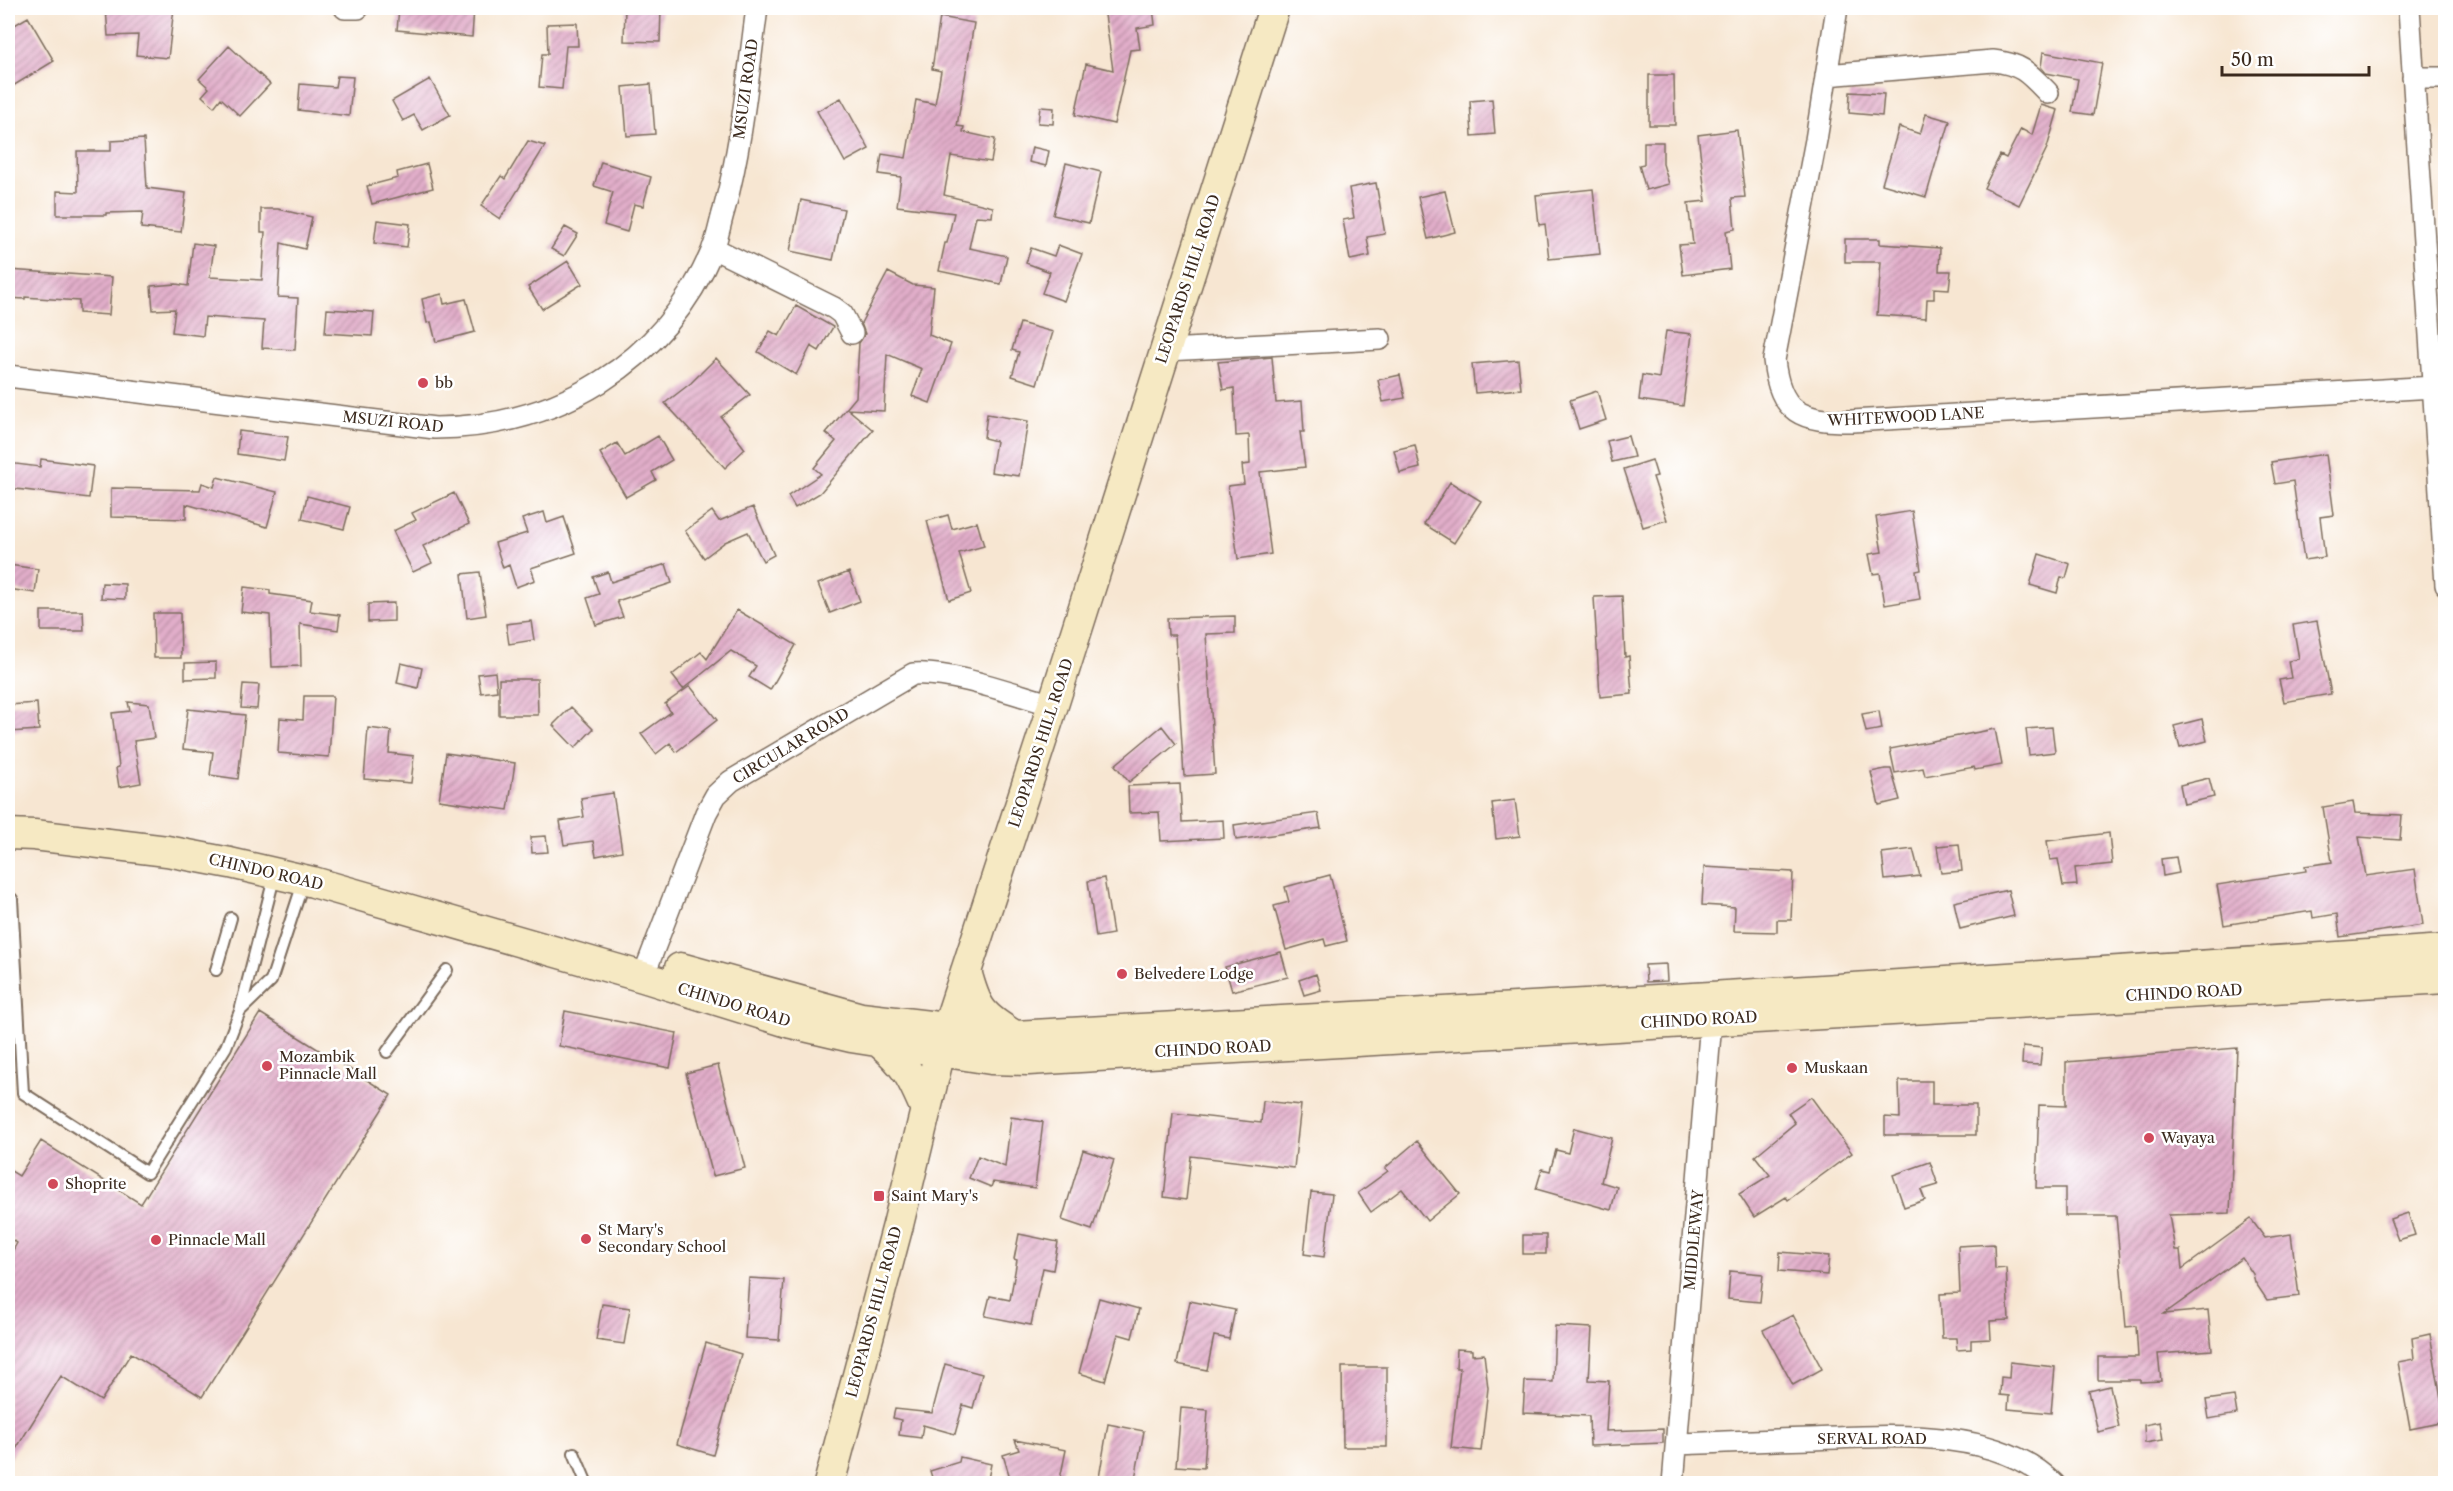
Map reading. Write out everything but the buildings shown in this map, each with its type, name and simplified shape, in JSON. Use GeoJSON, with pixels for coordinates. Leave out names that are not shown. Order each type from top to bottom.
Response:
{"type":"FeatureCollection","features":[{"type":"Feature","properties":{"kind":"main road","name":"LEOPARDS HILL ROAD"},"geometry":{"type":"LineString","coordinates":[[829,1484],[944,1039],[1053,705],[1274,8]]}},
{"type":"Feature","properties":{"kind":"main road","name":"CHINDO ROAD"},"geometry":{"type":"LineString","coordinates":[[8,816],[40,817],[173,833],[320,864],[646,968]]}},
{"type":"Feature","properties":{"kind":"main road","name":"CHINDO ROAD"},"geometry":{"type":"LineString","coordinates":[[8,834],[167,851],[275,873],[646,968],[861,1018],[885,1031],[944,1039],[2445,978]]}},
{"type":"Feature","properties":{"kind":"main road","name":"CHINDO ROAD"},"geometry":{"type":"LineString","coordinates":[[944,1039],[991,1059],[1028,1060],[2445,951]]}},
{"type":"Feature","properties":{"kind":"main road"},"geometry":{"type":"LineString","coordinates":[[926,1110],[915,1083],[885,1031],[923,1015],[950,998],[966,971]]}},
{"type":"Feature","properties":{"kind":"main road"},"geometry":{"type":"LineString","coordinates":[[966,971],[973,999],[991,1022],[1015,1036]]}},
{"type":"Feature","properties":{"kind":"main road"},"geometry":{"type":"LineString","coordinates":[[926,1110],[941,1086],[964,1069],[991,1059]]}},
{"type":"Feature","properties":{"kind":"street"},"geometry":{"type":"LineString","coordinates":[[345,8],[358,8]]}},
{"type":"Feature","properties":{"kind":"street","name":"MSUZI ROAD"},"geometry":{"type":"LineString","coordinates":[[8,376],[435,428],[490,424],[550,408],[576,396],[635,357],[660,333],[682,305],[713,248],[733,179],[757,8]]}},
{"type":"Feature","properties":{"kind":"street","name":"WHITEWOOD LANE"},"geometry":{"type":"LineString","coordinates":[[1837,8],[1774,360],[1776,383],[1785,402],[1803,415],[1821,421],[1852,421],[2434,387]]}},
{"type":"Feature","properties":{"kind":"street"},"geometry":{"type":"LineString","coordinates":[[2409,8],[2434,387],[2442,470],[2445,585]]}},
{"type":"Feature","properties":{"kind":"street"},"geometry":{"type":"LineString","coordinates":[[1826,75],[1993,61],[2012,63],[2027,70],[2048,93]]}},
{"type":"Feature","properties":{"kind":"street"},"geometry":{"type":"LineString","coordinates":[[2413,78],[2445,78]]}},
{"type":"Feature","properties":{"kind":"street"},"geometry":{"type":"LineString","coordinates":[[713,248],[834,308],[842,314],[852,333]]}},
{"type":"Feature","properties":{"kind":"street"},"geometry":{"type":"LineString","coordinates":[[1166,350],[1380,339]]}},
{"type":"Feature","properties":{"kind":"street","name":"CIRCULAR ROAD"},"geometry":{"type":"LineString","coordinates":[[646,968],[711,804],[716,795],[731,781],[913,674],[930,673],[949,677],[1053,705]]}},
{"type":"Feature","properties":{"kind":"street","name":"MIDDLEWAY"},"geometry":{"type":"LineString","coordinates":[[1673,1484],[1712,1008]]}},
{"type":"Feature","properties":{"kind":"street","name":"SERVAL ROAD"},"geometry":{"type":"LineString","coordinates":[[1678,1444],[1878,1437],[1932,1438],[1986,1448],[2018,1458],[2041,1470],[2054,1484]]}},
{"type":"Feature","properties":{"kind":"lane"},"geometry":{"type":"LineString","coordinates":[[12,899],[23,1093],[147,1173],[226,1047],[240,1011],[275,873]]}},
{"type":"Feature","properties":{"kind":"lane"},"geometry":{"type":"LineString","coordinates":[[240,1011],[272,981],[304,880]]}},
{"type":"Feature","properties":{"kind":"lane"},"geometry":{"type":"LineString","coordinates":[[216,970],[231,918]]}},
{"type":"Feature","properties":{"kind":"lane"},"geometry":{"type":"LineString","coordinates":[[387,1052],[447,970]]}},
{"type":"Feature","properties":{"kind":"lane"},"geometry":{"type":"LineString","coordinates":[[574,1453],[587,1484]]}},
{"type":"Feature","properties":{"kind":"place","name":"bb"},"geometry":{"type":"Point","coordinates":[423,383]}},
{"type":"Feature","properties":{"kind":"place","name":"Belvedere Lodge"},"geometry":{"type":"Point","coordinates":[1122,974]}},
{"type":"Feature","properties":{"kind":"place","name":"Mozambik Pinnacle Mall"},"geometry":{"type":"Point","coordinates":[267,1066]}},
{"type":"Feature","properties":{"kind":"place","name":"Muskaan"},"geometry":{"type":"Point","coordinates":[1792,1068]}},
{"type":"Feature","properties":{"kind":"place","name":"Wayaya"},"geometry":{"type":"Point","coordinates":[2149,1138]}},
{"type":"Feature","properties":{"kind":"place","name":"Shoprite"},"geometry":{"type":"Point","coordinates":[53,1184]}},
{"type":"Feature","properties":{"kind":"place","name":"Saint Mary's"},"geometry":{"type":"Point","coordinates":[879,1196]}},
{"type":"Feature","properties":{"kind":"place","name":"St Mary's Secondary School"},"geometry":{"type":"Point","coordinates":[586,1239]}},
{"type":"Feature","properties":{"kind":"place","name":"Pinnacle Mall"},"geometry":{"type":"Point","coordinates":[156,1240]}}]}
